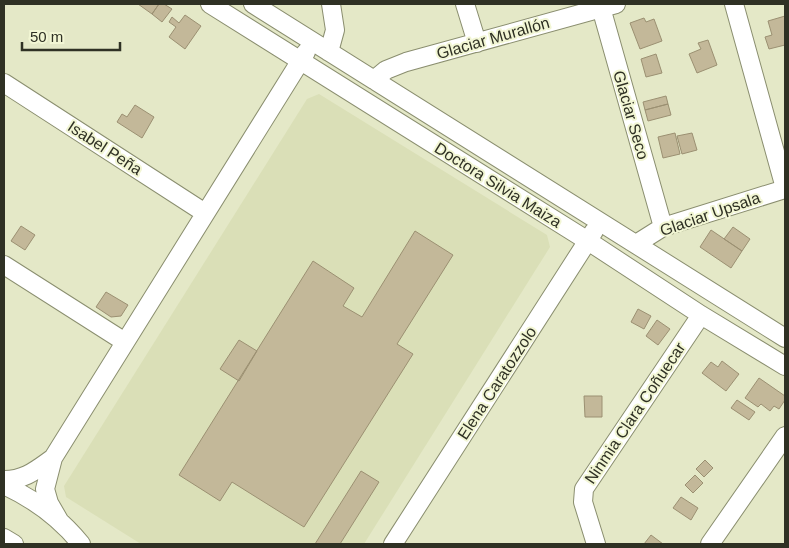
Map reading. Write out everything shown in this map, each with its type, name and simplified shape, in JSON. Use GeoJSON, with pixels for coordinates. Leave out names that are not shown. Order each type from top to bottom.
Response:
{"type":"FeatureCollection","features":[{"type":"Feature","properties":{"kind":"street","name":"Doctora Silvia Maiza"},"geometry":{"type":"LineString","coordinates":[[210,4],[588,241],[701,315],[785,366]]}},
{"type":"Feature","properties":{"kind":"street","name":"Doctora Silvia Maiza"},"geometry":{"type":"LineString","coordinates":[[253,4],[600,222],[783,334]]}},
{"type":"Feature","properties":{"kind":"street"},"geometry":{"type":"LineString","coordinates":[[329,52],[335,30],[331,4]]}},
{"type":"Feature","properties":{"kind":"street"},"geometry":{"type":"LineString","coordinates":[[465,4],[477,43]]}},
{"type":"Feature","properties":{"kind":"street"},"geometry":{"type":"LineString","coordinates":[[734,4],[785,188]]}},
{"type":"Feature","properties":{"kind":"street","name":"Glaciar Murallón"},"geometry":{"type":"LineString","coordinates":[[374,80],[386,70],[406,62],[605,5]]}},
{"type":"Feature","properties":{"kind":"street","name":"Glaciar Seco"},"geometry":{"type":"LineString","coordinates":[[605,5],[663,227]]}},
{"type":"Feature","properties":{"kind":"street"},"geometry":{"type":"LineString","coordinates":[[60,522],[49,503],[45,489],[53,458],[312,41]]}},
{"type":"Feature","properties":{"kind":"street","name":"Isabel Peña"},"geometry":{"type":"LineString","coordinates":[[4,83],[205,213]]}},
{"type":"Feature","properties":{"kind":"street","name":"Glaciar Upsala"},"geometry":{"type":"LineString","coordinates":[[636,244],[663,227],[785,188]]}},
{"type":"Feature","properties":{"kind":"street","name":"Elena Caratozzolo"},"geometry":{"type":"LineString","coordinates":[[393,544],[600,222]]}},
{"type":"Feature","properties":{"kind":"street"},"geometry":{"type":"LineString","coordinates":[[4,265],[125,342]]}},
{"type":"Feature","properties":{"kind":"street","name":"Ninmia Clara Coñuecar"},"geometry":{"type":"LineString","coordinates":[[596,544],[583,502],[584,489],[701,315]]}},
{"type":"Feature","properties":{"kind":"street"},"geometry":{"type":"LineString","coordinates":[[710,544],[785,436]]}},
{"type":"Feature","properties":{"kind":"street"},"geometry":{"type":"LineString","coordinates":[[4,480],[17,480],[27,476],[53,458]]}},
{"type":"Feature","properties":{"kind":"street"},"geometry":{"type":"LineString","coordinates":[[4,485],[34,501],[60,522],[81,544]]}},
{"type":"Feature","properties":{"kind":"street"},"geometry":{"type":"LineString","coordinates":[[4,538],[14,544]]}},
{"type":"Feature","properties":{"kind":"shaded area"},"geometry":{"type":"Polygon","coordinates":[[[319,94],[547,235],[550,247],[364,544],[141,544],[66,497],[64,486],[307,99],[319,94]]]}},
{"type":"Feature","properties":{"kind":"building"},"geometry":{"type":"Polygon","coordinates":[[[138,4],[159,4],[152,14],[138,4]]]}},
{"type":"Feature","properties":{"kind":"building"},"geometry":{"type":"Polygon","coordinates":[[[159,4],[164,4],[172,9],[162,22],[152,14],[159,4]]]}},
{"type":"Feature","properties":{"kind":"building"},"geometry":{"type":"Polygon","coordinates":[[[185,15],[201,26],[185,49],[169,37],[176,27],[169,22],[172,17],[179,23],[185,15]]]}},
{"type":"Feature","properties":{"kind":"building"},"geometry":{"type":"Polygon","coordinates":[[[785,16],[785,45],[769,49],[765,37],[772,35],[768,21],[785,16]]]}},
{"type":"Feature","properties":{"kind":"building"},"geometry":{"type":"Polygon","coordinates":[[[644,18],[646,22],[654,19],[662,41],[640,49],[630,23],[644,18]]]}},
{"type":"Feature","properties":{"kind":"building"},"geometry":{"type":"Polygon","coordinates":[[[708,40],[717,65],[697,73],[689,54],[701,49],[698,43],[708,40]]]}},
{"type":"Feature","properties":{"kind":"building"},"geometry":{"type":"Polygon","coordinates":[[[656,54],[662,73],[646,77],[641,59],[656,54]]]}},
{"type":"Feature","properties":{"kind":"building"},"geometry":{"type":"Polygon","coordinates":[[[666,96],[668,104],[645,110],[643,102],[666,96]]]}},
{"type":"Feature","properties":{"kind":"building"},"geometry":{"type":"Polygon","coordinates":[[[668,104],[671,115],[648,121],[645,110],[668,104]]]}},
{"type":"Feature","properties":{"kind":"building"},"geometry":{"type":"Polygon","coordinates":[[[135,105],[154,117],[142,138],[117,122],[122,114],[127,117],[135,105]]]}},
{"type":"Feature","properties":{"kind":"building"},"geometry":{"type":"Polygon","coordinates":[[[675,133],[680,154],[663,158],[658,137],[675,133]]]}},
{"type":"Feature","properties":{"kind":"building"},"geometry":{"type":"Polygon","coordinates":[[[692,133],[697,150],[682,154],[677,136],[692,133]]]}},
{"type":"Feature","properties":{"kind":"building"},"geometry":{"type":"Polygon","coordinates":[[[21,226],[35,235],[25,250],[11,241],[21,226]]]}},
{"type":"Feature","properties":{"kind":"building"},"geometry":{"type":"Polygon","coordinates":[[[733,227],[750,239],[742,251],[724,239],[733,227]]]}},
{"type":"Feature","properties":{"kind":"building"},"geometry":{"type":"Polygon","coordinates":[[[711,230],[742,251],[731,268],[700,247],[711,230]]]}},
{"type":"Feature","properties":{"kind":"building"},"geometry":{"type":"Polygon","coordinates":[[[415,231],[453,255],[397,344],[413,354],[304,527],[232,482],[220,501],[179,475],[313,261],[354,288],[343,306],[362,317],[415,231]]]}},
{"type":"Feature","properties":{"kind":"building"},"geometry":{"type":"Polygon","coordinates":[[[106,292],[128,305],[121,316],[111,317],[96,307],[106,292]]]}},
{"type":"Feature","properties":{"kind":"building"},"geometry":{"type":"Polygon","coordinates":[[[638,309],[651,316],[644,329],[631,322],[638,309]]]}},
{"type":"Feature","properties":{"kind":"building"},"geometry":{"type":"Polygon","coordinates":[[[657,320],[670,329],[658,345],[646,336],[657,320]]]}},
{"type":"Feature","properties":{"kind":"building"},"geometry":{"type":"Polygon","coordinates":[[[239,340],[257,351],[239,381],[220,369],[239,340]]]}},
{"type":"Feature","properties":{"kind":"building"},"geometry":{"type":"Polygon","coordinates":[[[722,361],[739,374],[726,391],[702,373],[711,362],[718,367],[722,361]]]}},
{"type":"Feature","properties":{"kind":"building"},"geometry":{"type":"Polygon","coordinates":[[[759,378],[785,396],[785,400],[779,409],[774,406],[770,411],[761,404],[758,407],[745,398],[759,378]]]}},
{"type":"Feature","properties":{"kind":"building"},"geometry":{"type":"Polygon","coordinates":[[[584,396],[602,396],[602,417],[585,417],[584,396]]]}},
{"type":"Feature","properties":{"kind":"building"},"geometry":{"type":"Polygon","coordinates":[[[737,400],[755,412],[749,420],[731,408],[737,400]]]}},
{"type":"Feature","properties":{"kind":"building"},"geometry":{"type":"Polygon","coordinates":[[[705,460],[713,468],[704,477],[696,469],[705,460]]]}},
{"type":"Feature","properties":{"kind":"building"},"geometry":{"type":"Polygon","coordinates":[[[361,471],[379,482],[340,544],[315,544],[361,471]]]}},
{"type":"Feature","properties":{"kind":"building"},"geometry":{"type":"Polygon","coordinates":[[[695,475],[703,483],[693,493],[685,485],[695,475]]]}},
{"type":"Feature","properties":{"kind":"building"},"geometry":{"type":"Polygon","coordinates":[[[681,497],[698,508],[691,520],[673,508],[681,497]]]}},
{"type":"Feature","properties":{"kind":"building"},"geometry":{"type":"Polygon","coordinates":[[[651,535],[663,544],[644,544],[651,535]]]}}]}
